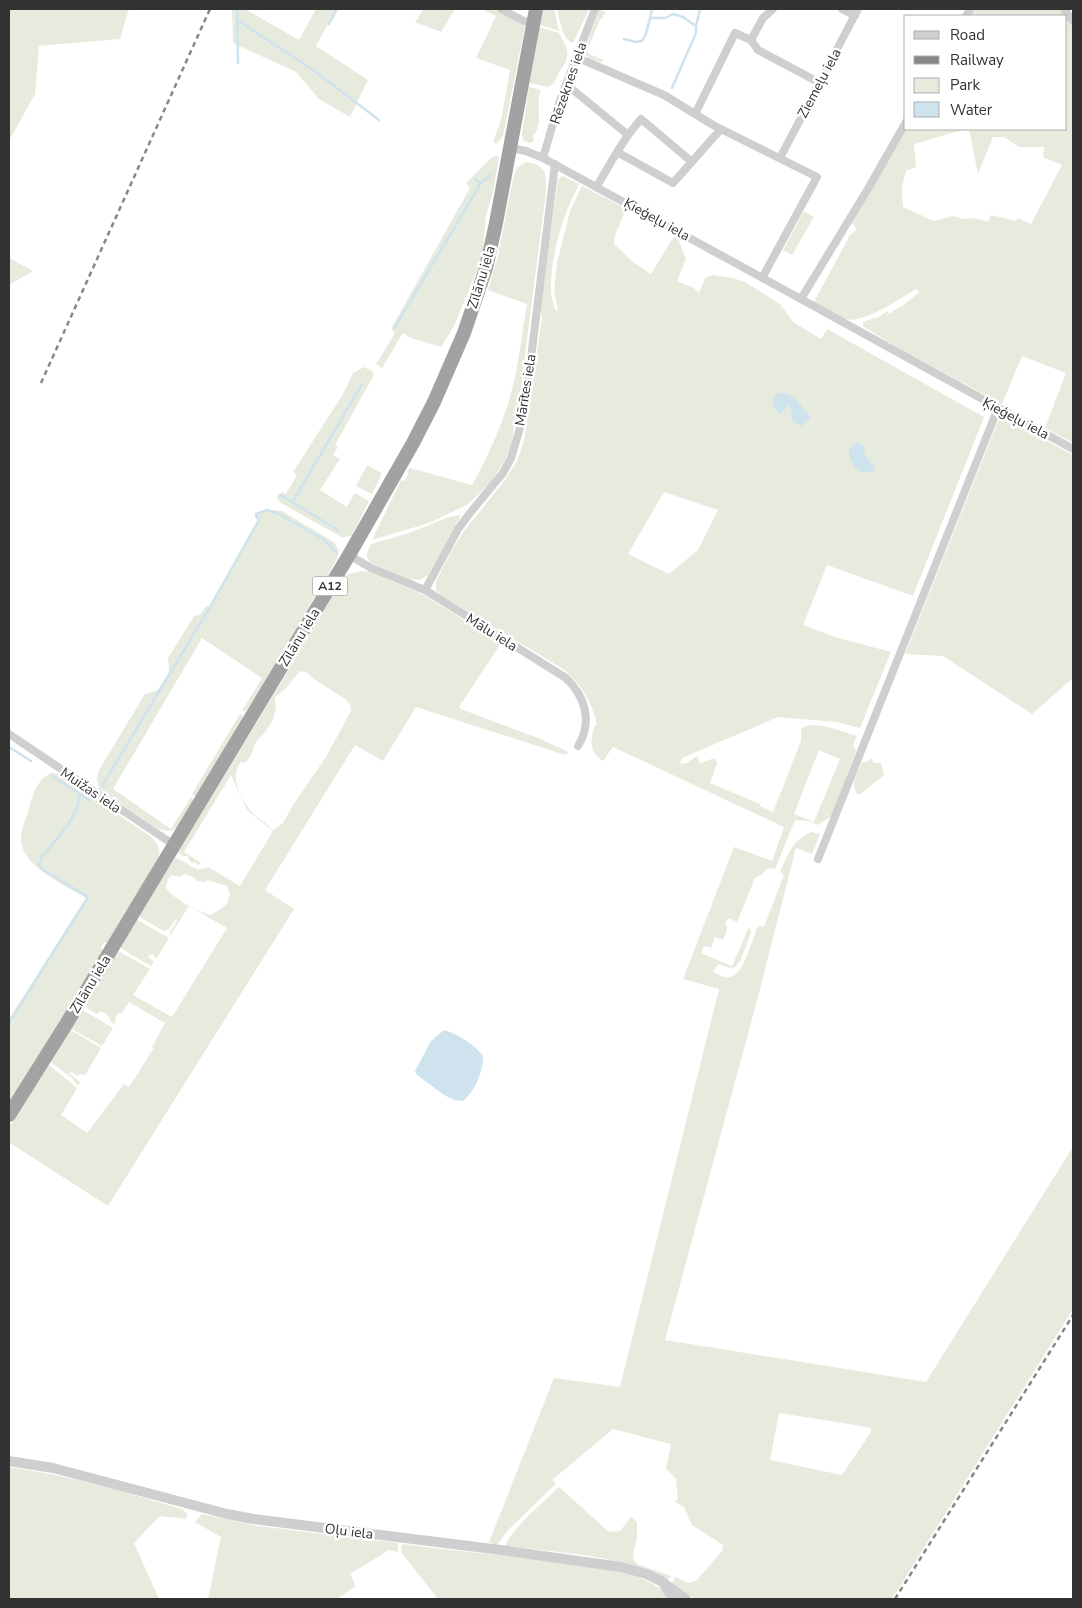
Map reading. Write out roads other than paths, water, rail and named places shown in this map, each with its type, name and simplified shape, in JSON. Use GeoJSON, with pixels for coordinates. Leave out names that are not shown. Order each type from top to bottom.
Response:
{"type":"FeatureCollection","features":[{"type":"Feature","properties":{"kind":"highway","name":"Zīlānu iela"},"geometry":{"type":"LineString","coordinates":[[9,1115],[350,554],[418,435],[446,377],[464,333],[486,268],[511,148],[536,9]]}},
{"type":"Feature","properties":{"kind":"street"},"geometry":{"type":"LineString","coordinates":[[501,9],[524,21],[533,23]]}},
{"type":"Feature","properties":{"kind":"street","name":"Rēzeknes iela"},"geometry":{"type":"LineString","coordinates":[[543,158],[566,84],[596,9]]}},
{"type":"Feature","properties":{"kind":"street"},"geometry":{"type":"LineString","coordinates":[[751,40],[763,18],[773,9]]}},
{"type":"Feature","properties":{"kind":"street"},"geometry":{"type":"LineString","coordinates":[[842,9],[857,12]]}},
{"type":"Feature","properties":{"kind":"street"},"geometry":{"type":"LineString","coordinates":[[1064,9],[1073,21]]}},
{"type":"Feature","properties":{"kind":"street","name":"Ziemeļu iela"},"geometry":{"type":"LineString","coordinates":[[780,158],[857,12]]}},
{"type":"Feature","properties":{"kind":"street"},"geometry":{"type":"LineString","coordinates":[[695,114],[735,33],[751,40],[758,50],[820,84]]}},
{"type":"Feature","properties":{"kind":"street"},"geometry":{"type":"LineString","coordinates":[[576,57],[664,95],[721,129],[817,177],[762,278]]}},
{"type":"Feature","properties":{"kind":"street"},"geometry":{"type":"LineString","coordinates":[[566,84],[628,136]]}},
{"type":"Feature","properties":{"kind":"street"},"geometry":{"type":"LineString","coordinates":[[597,186],[617,152],[641,119],[692,162]]}},
{"type":"Feature","properties":{"kind":"street"},"geometry":{"type":"LineString","coordinates":[[800,300],[904,126]]}},
{"type":"Feature","properties":{"kind":"street"},"geometry":{"type":"LineString","coordinates":[[617,152],[673,183],[721,129]]}},
{"type":"Feature","properties":{"kind":"street","name":"Ķieģeļu iela"},"geometry":{"type":"LineString","coordinates":[[511,148],[526,151],[543,158],[597,186],[800,300],[1073,448]]}},
{"type":"Feature","properties":{"kind":"street","name":"Mārītes iela"},"geometry":{"type":"LineString","coordinates":[[425,590],[461,524],[503,473],[511,458],[520,428],[529,374],[555,164]]}},
{"type":"Feature","properties":{"kind":"street"},"geometry":{"type":"LineString","coordinates":[[818,859],[998,408]]}},
{"type":"Feature","properties":{"kind":"street","name":"Mālu iela"},"geometry":{"type":"LineString","coordinates":[[350,554],[371,568],[425,590],[559,673],[572,683],[581,696],[586,712],[584,734],[578,746]]}},
{"type":"Feature","properties":{"kind":"street","name":"Muižas iela"},"geometry":{"type":"LineString","coordinates":[[9,734],[174,845]]}},
{"type":"Feature","properties":{"kind":"street","name":"Oļu iela"},"geometry":{"type":"LineString","coordinates":[[9,1461],[53,1468],[253,1520],[586,1561],[621,1567],[646,1574],[661,1581],[686,1599]]}},
{"type":"Feature","properties":{"kind":"street"},"geometry":{"type":"LineString","coordinates":[[661,1581],[672,1599]]}},
{"type":"Feature","properties":{"kind":"water"},"geometry":{"type":"Polygon","coordinates":[[[778,393],[793,397],[808,414],[810,418],[802,426],[793,421],[789,406],[779,414],[773,406],[773,400],[778,393]]]}},
{"type":"Feature","properties":{"kind":"water"},"geometry":{"type":"Polygon","coordinates":[[[857,443],[863,445],[865,455],[874,467],[874,472],[860,472],[851,461],[850,449],[857,443]]]}},
{"type":"Feature","properties":{"kind":"water"},"geometry":{"type":"Polygon","coordinates":[[[444,1030],[466,1040],[483,1056],[478,1081],[471,1093],[463,1101],[454,1100],[444,1095],[417,1075],[415,1071],[431,1041],[444,1030]]]}},
{"type":"Feature","properties":{"kind":"waterway"},"geometry":{"type":"LineString","coordinates":[[237,9],[238,63]]}},
{"type":"Feature","properties":{"kind":"waterway"},"geometry":{"type":"LineString","coordinates":[[329,24],[337,9]]}},
{"type":"Feature","properties":{"kind":"waterway"},"geometry":{"type":"LineString","coordinates":[[652,9],[650,18],[665,18],[673,14],[683,17],[696,26],[700,9]]}},
{"type":"Feature","properties":{"kind":"waterway"},"geometry":{"type":"LineString","coordinates":[[624,39],[636,42],[642,41],[650,18]]}},
{"type":"Feature","properties":{"kind":"waterway"},"geometry":{"type":"LineString","coordinates":[[237,20],[313,70],[379,120]]}},
{"type":"Feature","properties":{"kind":"waterway"},"geometry":{"type":"LineString","coordinates":[[672,88],[696,33],[696,26]]}},
{"type":"Feature","properties":{"kind":"waterway"},"geometry":{"type":"LineString","coordinates":[[481,183],[491,175]]}},
{"type":"Feature","properties":{"kind":"waterway"},"geometry":{"type":"LineString","coordinates":[[395,327],[481,183],[475,179]]}},
{"type":"Feature","properties":{"kind":"waterway"},"geometry":{"type":"LineString","coordinates":[[292,503],[362,384]]}},
{"type":"Feature","properties":{"kind":"waterway"},"geometry":{"type":"LineString","coordinates":[[280,495],[338,530]]}},
{"type":"Feature","properties":{"kind":"waterway"},"geometry":{"type":"LineString","coordinates":[[102,786],[210,607],[259,520],[256,514],[267,510],[277,513],[323,539],[336,552]]}},
{"type":"Feature","properties":{"kind":"waterway"},"geometry":{"type":"LineString","coordinates":[[9,747],[31,761]]}},
{"type":"Feature","properties":{"kind":"waterway"},"geometry":{"type":"LineString","coordinates":[[52,776],[91,801]]}},
{"type":"Feature","properties":{"kind":"waterway"},"geometry":{"type":"LineString","coordinates":[[9,1023],[88,897],[42,869],[39,864],[42,857],[60,836],[71,819],[79,802],[80,794]]}},
{"type":"Feature","properties":{"kind":"railway"},"geometry":{"type":"LineString","coordinates":[[41,383],[210,9]]}},
{"type":"Feature","properties":{"kind":"railway"},"geometry":{"type":"LineString","coordinates":[[895,1599],[1073,1315]]}}]}
